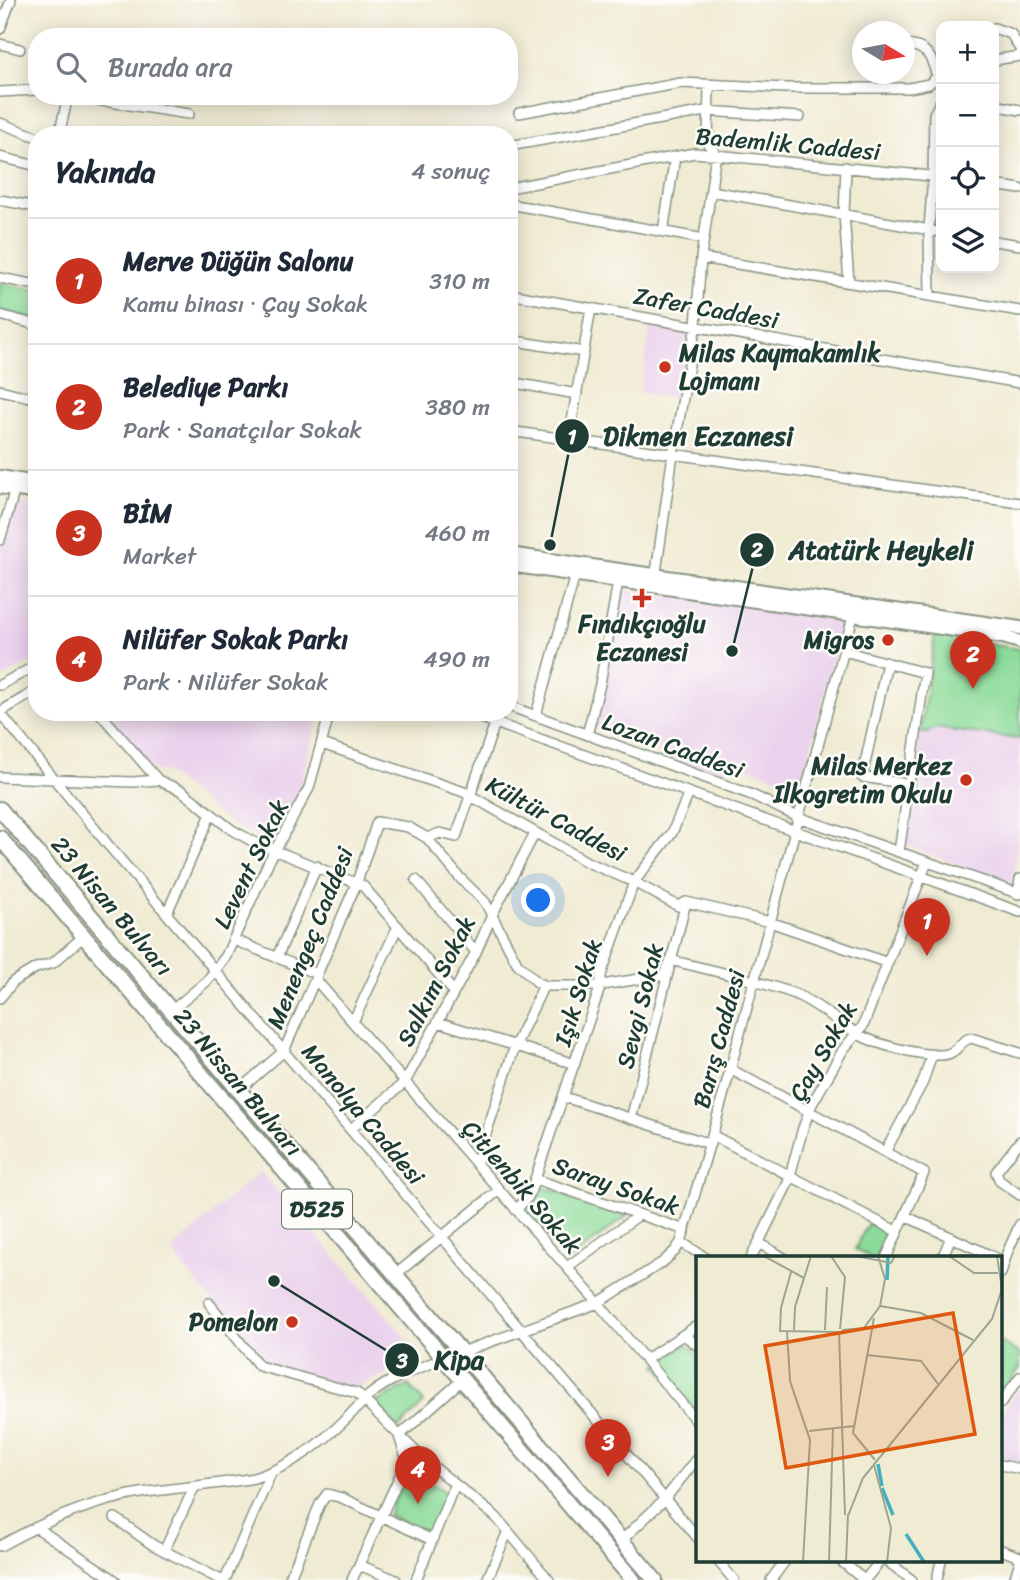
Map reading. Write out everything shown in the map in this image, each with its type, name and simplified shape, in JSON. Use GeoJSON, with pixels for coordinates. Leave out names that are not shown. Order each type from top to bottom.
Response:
{"type":"FeatureCollection","features":[{"type":"Feature","properties":{"kind":"highway","name":"23 Nisan Bulvarı"},"geometry":{"type":"LineString","coordinates":[[0,809],[462,1352]]}},
{"type":"Feature","properties":{"kind":"highway","name":"23 Nissan Bulvarı"},"geometry":{"type":"LineString","coordinates":[[0,838],[633,1580]]}},
{"type":"Feature","properties":{"kind":"highway","name":"D525"},"geometry":{"type":"LineString","coordinates":[[462,1352],[655,1580]]}},
{"type":"Feature","properties":{"kind":"main road"},"geometry":{"type":"LineString","coordinates":[[0,477],[28,482]]}},
{"type":"Feature","properties":{"kind":"main road"},"geometry":{"type":"LineString","coordinates":[[0,487],[28,491]]}},
{"type":"Feature","properties":{"kind":"main road"},"geometry":{"type":"LineString","coordinates":[[518,556],[619,576],[855,610],[1020,628]]}},
{"type":"Feature","properties":{"kind":"main road"},"geometry":{"type":"LineString","coordinates":[[518,566],[575,575],[619,576]]}},
{"type":"Feature","properties":{"kind":"main road"},"geometry":{"type":"LineString","coordinates":[[855,610],[1020,642]]}},
{"type":"Feature","properties":{"kind":"street"},"geometry":{"type":"LineString","coordinates":[[0,29],[4,10],[11,0]]}},
{"type":"Feature","properties":{"kind":"street"},"geometry":{"type":"LineString","coordinates":[[999,30],[1011,34],[1020,49]]}},
{"type":"Feature","properties":{"kind":"street"},"geometry":{"type":"LineString","coordinates":[[0,44],[19,49]]}},
{"type":"Feature","properties":{"kind":"street"},"geometry":{"type":"LineString","coordinates":[[915,46],[926,50],[936,69]]}},
{"type":"Feature","properties":{"kind":"street"},"geometry":{"type":"LineString","coordinates":[[999,59],[1020,56]]}},
{"type":"Feature","properties":{"kind":"street"},"geometry":{"type":"LineString","coordinates":[[519,113],[681,83],[786,88],[909,88],[925,85],[936,77]]}},
{"type":"Feature","properties":{"kind":"street"},"geometry":{"type":"LineString","coordinates":[[654,581],[696,325],[716,154],[708,144],[709,84]]}},
{"type":"Feature","properties":{"kind":"street"},"geometry":{"type":"LineString","coordinates":[[0,92],[28,90]]}},
{"type":"Feature","properties":{"kind":"street"},"geometry":{"type":"LineString","coordinates":[[61,126],[67,105]]}},
{"type":"Feature","properties":{"kind":"street"},"geometry":{"type":"LineString","coordinates":[[129,105],[189,114]]}},
{"type":"Feature","properties":{"kind":"street"},"geometry":{"type":"LineString","coordinates":[[999,106],[1020,110]]}},
{"type":"Feature","properties":{"kind":"street"},"geometry":{"type":"LineString","coordinates":[[936,107],[936,157]]}},
{"type":"Feature","properties":{"kind":"street"},"geometry":{"type":"LineString","coordinates":[[518,144],[708,111],[800,117]]}},
{"type":"Feature","properties":{"kind":"street"},"geometry":{"type":"LineString","coordinates":[[0,123],[28,134]]}},
{"type":"Feature","properties":{"kind":"street","name":"Bademlik Caddesi"},"geometry":{"type":"LineString","coordinates":[[518,186],[695,153],[936,177]]}},
{"type":"Feature","properties":{"kind":"street"},"geometry":{"type":"LineString","coordinates":[[0,157],[28,164]]}},
{"type":"Feature","properties":{"kind":"street"},"geometry":{"type":"LineString","coordinates":[[663,232],[675,157]]}},
{"type":"Feature","properties":{"kind":"street"},"geometry":{"type":"LineString","coordinates":[[846,167],[844,214],[849,282]]}},
{"type":"Feature","properties":{"kind":"street"},"geometry":{"type":"LineString","coordinates":[[930,296],[929,229],[936,184]]}},
{"type":"Feature","properties":{"kind":"street"},"geometry":{"type":"LineString","coordinates":[[999,186],[1020,189]]}},
{"type":"Feature","properties":{"kind":"street"},"geometry":{"type":"LineString","coordinates":[[711,191],[936,231]]}},
{"type":"Feature","properties":{"kind":"street"},"geometry":{"type":"LineString","coordinates":[[0,200],[28,205]]}},
{"type":"Feature","properties":{"kind":"street"},"geometry":{"type":"LineString","coordinates":[[518,204],[704,239]]}},
{"type":"Feature","properties":{"kind":"street"},"geometry":{"type":"LineString","coordinates":[[999,242],[1020,246]]}},
{"type":"Feature","properties":{"kind":"street"},"geometry":{"type":"LineString","coordinates":[[702,258],[1020,310]]}},
{"type":"Feature","properties":{"kind":"street"},"geometry":{"type":"LineString","coordinates":[[0,278],[28,283]]}},
{"type":"Feature","properties":{"kind":"street","name":"Zafer Caddesi"},"geometry":{"type":"LineString","coordinates":[[518,296],[1020,383]]}},
{"type":"Feature","properties":{"kind":"street"},"geometry":{"type":"LineString","coordinates":[[569,439],[591,308]]}},
{"type":"Feature","properties":{"kind":"street"},"geometry":{"type":"LineString","coordinates":[[0,314],[28,322]]}},
{"type":"Feature","properties":{"kind":"street"},"geometry":{"type":"LineString","coordinates":[[518,341],[584,352]]}},
{"type":"Feature","properties":{"kind":"street"},"geometry":{"type":"LineString","coordinates":[[518,384],[577,394]]}},
{"type":"Feature","properties":{"kind":"street"},"geometry":{"type":"LineString","coordinates":[[0,390],[28,398]]}},
{"type":"Feature","properties":{"kind":"street"},"geometry":{"type":"LineString","coordinates":[[518,431],[1020,503]]}},
{"type":"Feature","properties":{"kind":"street"},"geometry":{"type":"LineString","coordinates":[[0,540],[15,489]]}},
{"type":"Feature","properties":{"kind":"street"},"geometry":{"type":"LineString","coordinates":[[536,715],[575,575]]}},
{"type":"Feature","properties":{"kind":"street"},"geometry":{"type":"LineString","coordinates":[[587,735],[600,684],[619,576]]}},
{"type":"Feature","properties":{"kind":"street","name":"Barış Caddesi"},"geometry":{"type":"LineString","coordinates":[[462,1352],[598,1303],[663,1262],[681,1242],[855,610]]}},
{"type":"Feature","properties":{"kind":"street"},"geometry":{"type":"LineString","coordinates":[[844,651],[925,673],[899,852]]}},
{"type":"Feature","properties":{"kind":"street"},"geometry":{"type":"LineString","coordinates":[[887,663],[862,777],[909,783]]}},
{"type":"Feature","properties":{"kind":"street"},"geometry":{"type":"LineString","coordinates":[[0,685],[28,670]]}},
{"type":"Feature","properties":{"kind":"street"},"geometry":{"type":"LineString","coordinates":[[0,712],[28,695]]}},
{"type":"Feature","properties":{"kind":"street","name":"Lozan Caddesi"},"geometry":{"type":"LineString","coordinates":[[518,709],[752,795],[798,817],[1019,894]]}},
{"type":"Feature","properties":{"kind":"street","name":"Manolya Caddesi"},"geometry":{"type":"LineString","coordinates":[[0,712],[167,914],[696,1536]]}},
{"type":"Feature","properties":{"kind":"street"},"geometry":{"type":"LineString","coordinates":[[107,721],[158,780],[182,791],[243,837],[357,882],[371,892],[454,992]]}},
{"type":"Feature","properties":{"kind":"street","name":"Levent Sokak"},"geometry":{"type":"LineString","coordinates":[[171,1011],[216,971],[234,940],[275,850],[303,803],[327,721]]}},
{"type":"Feature","properties":{"kind":"street"},"geometry":{"type":"LineString","coordinates":[[490,721],[1020,912]]}},
{"type":"Feature","properties":{"kind":"street"},"geometry":{"type":"LineString","coordinates":[[495,723],[456,838],[440,833],[426,838],[460,878],[485,902],[517,963],[532,979],[544,985],[601,985],[664,975],[671,960],[754,981],[807,1000],[857,1034],[872,1040],[932,1054],[950,1054],[958,1049],[964,1040],[971,1038],[1020,1053]]}},
{"type":"Feature","properties":{"kind":"street","name":"Kültür Caddesi"},"geometry":{"type":"LineString","coordinates":[[321,744],[471,796],[587,862],[634,882],[678,906],[686,902],[770,922],[888,963]]}},
{"type":"Feature","properties":{"kind":"street"},"geometry":{"type":"LineString","coordinates":[[0,777],[132,782],[158,780]]}},
{"type":"Feature","properties":{"kind":"street","name":"Işık Sokak"},"geometry":{"type":"LineString","coordinates":[[516,1210],[528,1198],[535,1179],[634,882],[679,822],[689,793]]}},
{"type":"Feature","properties":{"kind":"street"},"geometry":{"type":"LineString","coordinates":[[167,914],[211,814]]}},
{"type":"Feature","properties":{"kind":"street","name":"Menengeç Caddesi"},"geometry":{"type":"LineString","coordinates":[[238,1091],[284,1051],[357,882],[377,822],[408,827],[426,838]]}},
{"type":"Feature","properties":{"kind":"street","name":"Salkım Sokak"},"geometry":{"type":"LineString","coordinates":[[351,1129],[405,1082],[476,952],[535,833]]}},
{"type":"Feature","properties":{"kind":"street","name":"Çay Sokak"},"geometry":{"type":"LineString","coordinates":[[752,1256],[791,1176],[809,1111],[839,1057],[867,1017],[927,862]]}},
{"type":"Feature","properties":{"kind":"street"},"geometry":{"type":"LineString","coordinates":[[277,957],[317,866]]}},
{"type":"Feature","properties":{"kind":"street"},"geometry":{"type":"LineString","coordinates":[[1019,894],[1020,879]]}},
{"type":"Feature","properties":{"kind":"street"},"geometry":{"type":"LineString","coordinates":[[416,880],[476,952]]}},
{"type":"Feature","properties":{"kind":"street","name":"Sevgi Sokak"},"geometry":{"type":"LineString","coordinates":[[631,1119],[686,902]]}},
{"type":"Feature","properties":{"kind":"street"},"geometry":{"type":"LineString","coordinates":[[353,1022],[398,926]]}},
{"type":"Feature","properties":{"kind":"street"},"geometry":{"type":"LineString","coordinates":[[0,998],[14,981],[36,968],[53,963],[84,936]]}},
{"type":"Feature","properties":{"kind":"street"},"geometry":{"type":"LineString","coordinates":[[234,940],[316,976]]}},
{"type":"Feature","properties":{"kind":"street","name":"Çitlenbik Sokak"},"geometry":{"type":"LineString","coordinates":[[316,976],[696,1421]]}},
{"type":"Feature","properties":{"kind":"street"},"geometry":{"type":"LineString","coordinates":[[477,1164],[515,1046],[544,985]]}},
{"type":"Feature","properties":{"kind":"street"},"geometry":{"type":"LineString","coordinates":[[438,1022],[575,1064]]}},
{"type":"Feature","properties":{"kind":"street"},"geometry":{"type":"LineString","coordinates":[[885,1152],[923,1082],[932,1054]]}},
{"type":"Feature","properties":{"kind":"street"},"geometry":{"type":"LineString","coordinates":[[730,1069],[924,1173],[887,1256]]}},
{"type":"Feature","properties":{"kind":"street"},"geometry":{"type":"LineString","coordinates":[[564,1097],[631,1119],[711,1140],[791,1176],[898,1232]]}},
{"type":"Feature","properties":{"kind":"street"},"geometry":{"type":"LineString","coordinates":[[1020,1141],[998,1166],[996,1175],[1020,1195]]}},
{"type":"Feature","properties":{"kind":"street","name":"Saray Sokak"},"geometry":{"type":"LineString","coordinates":[[535,1179],[685,1230]]}},
{"type":"Feature","properties":{"kind":"street"},"geometry":{"type":"LineString","coordinates":[[396,1275],[499,1190]]}},
{"type":"Feature","properties":{"kind":"street"},"geometry":{"type":"LineString","coordinates":[[567,1268],[639,1214]]}},
{"type":"Feature","properties":{"kind":"street"},"geometry":{"type":"LineString","coordinates":[[905,1216],[991,1256]]}},
{"type":"Feature","properties":{"kind":"street"},"geometry":{"type":"LineString","coordinates":[[1002,1256],[1020,1224]]}},
{"type":"Feature","properties":{"kind":"street"},"geometry":{"type":"LineString","coordinates":[[943,1256],[951,1237]]}},
{"type":"Feature","properties":{"kind":"street"},"geometry":{"type":"LineString","coordinates":[[681,1242],[703,1256]]}},
{"type":"Feature","properties":{"kind":"street"},"geometry":{"type":"LineString","coordinates":[[759,1243],[781,1256]]}},
{"type":"Feature","properties":{"kind":"street"},"geometry":{"type":"LineString","coordinates":[[209,1303],[259,1366],[357,1393],[399,1437],[496,1517],[549,1580]]}},
{"type":"Feature","properties":{"kind":"street"},"geometry":{"type":"LineString","coordinates":[[645,1360],[696,1326]]}},
{"type":"Feature","properties":{"kind":"street"},"geometry":{"type":"LineString","coordinates":[[684,1335],[696,1344]]}},
{"type":"Feature","properties":{"kind":"street"},"geometry":{"type":"LineString","coordinates":[[0,1546],[78,1511],[121,1497],[194,1488],[271,1473],[286,1466],[326,1437],[365,1400],[397,1379],[444,1358]]}},
{"type":"Feature","properties":{"kind":"street"},"geometry":{"type":"LineString","coordinates":[[1002,1402],[1020,1377]]}},
{"type":"Feature","properties":{"kind":"street"},"geometry":{"type":"LineString","coordinates":[[399,1437],[463,1379]]}},
{"type":"Feature","properties":{"kind":"street"},"geometry":{"type":"LineString","coordinates":[[352,1580],[407,1460],[399,1437]]}},
{"type":"Feature","properties":{"kind":"street"},"geometry":{"type":"LineString","coordinates":[[621,1541],[665,1499],[696,1460]]}},
{"type":"Feature","properties":{"kind":"street"},"geometry":{"type":"LineString","coordinates":[[1002,1465],[1020,1469]]}},
{"type":"Feature","properties":{"kind":"street"},"geometry":{"type":"LineString","coordinates":[[116,1518],[164,1551],[223,1580],[271,1473]]}},
{"type":"Feature","properties":{"kind":"street"},"geometry":{"type":"LineString","coordinates":[[416,1580],[455,1484]]}},
{"type":"Feature","properties":{"kind":"street"},"geometry":{"type":"LineString","coordinates":[[164,1551],[194,1488]]}},
{"type":"Feature","properties":{"kind":"street"},"geometry":{"type":"LineString","coordinates":[[289,1580],[320,1504],[327,1494],[342,1497],[432,1540]]}},
{"type":"Feature","properties":{"kind":"street"},"geometry":{"type":"LineString","coordinates":[[37,1528],[114,1580]]}},
{"type":"Feature","properties":{"kind":"street"},"geometry":{"type":"LineString","coordinates":[[487,1580],[508,1531]]}},
{"type":"Feature","properties":{"kind":"street"},"geometry":{"type":"LineString","coordinates":[[1002,1550],[1020,1559],[1014,1580]]}},
{"type":"Feature","properties":{"kind":"street"},"geometry":{"type":"LineString","coordinates":[[719,1562],[734,1580]]}},
{"type":"Feature","properties":{"kind":"street"},"geometry":{"type":"LineString","coordinates":[[771,1580],[784,1562]]}},
{"type":"Feature","properties":{"kind":"street"},"geometry":{"type":"LineString","coordinates":[[842,1562],[865,1580],[879,1562]]}},
{"type":"Feature","properties":{"kind":"street"},"geometry":{"type":"LineString","coordinates":[[888,1562],[912,1580]]}},
{"type":"Feature","properties":{"kind":"street"},"geometry":{"type":"LineString","coordinates":[[937,1580],[941,1562]]}},
{"type":"Feature","properties":{"kind":"street"},"geometry":{"type":"LineString","coordinates":[[359,1565],[396,1580]]}},
{"type":"Feature","properties":{"kind":"shaded area","name":"Milas Kaymakamlık Lojmanı"},"geometry":{"type":"Polygon","coordinates":[[[651,321],[692,328],[681,399],[640,393],[651,321]]]}},
{"type":"Feature","properties":{"kind":"shaded area"},"geometry":{"type":"Polygon","coordinates":[[[16,504],[28,506],[28,664],[0,679],[0,556],[16,504]]]}},
{"type":"Feature","properties":{"kind":"shaded area"},"geometry":{"type":"Polygon","coordinates":[[[622,589],[843,621],[801,785],[729,761],[725,779],[593,728],[607,675],[622,589]]]}},
{"type":"Feature","properties":{"kind":"shaded area"},"geometry":{"type":"Polygon","coordinates":[[[111,721],[318,721],[296,799],[265,839],[233,826],[164,771],[156,772],[111,721]]]}},
{"type":"Feature","properties":{"kind":"shaded area","name":"Milas Merkez Ilkogretim Okulu"},"geometry":{"type":"Polygon","coordinates":[[[935,728],[1020,739],[1020,821],[1012,885],[903,844],[920,733],[927,733],[935,728]]]}},
{"type":"Feature","properties":{"kind":"shaded area"},"geometry":{"type":"Polygon","coordinates":[[[260,1171],[423,1357],[354,1389],[264,1364],[171,1251],[260,1171]]]}},
{"type":"Feature","properties":{"kind":"shaded area"},"geometry":{"type":"Polygon","coordinates":[[[1020,1386],[1020,1462],[1002,1458],[1002,1412],[1020,1386]]]}},
{"type":"Feature","properties":{"kind":"green space"},"geometry":{"type":"Polygon","coordinates":[[[0,283],[28,288],[28,318],[0,310],[0,283]]]}},
{"type":"Feature","properties":{"kind":"green space"},"geometry":{"type":"Polygon","coordinates":[[[935,635],[1020,649],[1020,739],[935,728],[927,733],[920,733],[935,635]]]}},
{"type":"Feature","properties":{"kind":"green space"},"geometry":{"type":"Polygon","coordinates":[[[537,1185],[627,1216],[568,1261],[525,1210],[537,1185]]]}},
{"type":"Feature","properties":{"kind":"green space"},"geometry":{"type":"Polygon","coordinates":[[[868,1223],[891,1235],[881,1256],[868,1256],[855,1249],[868,1223]]]}},
{"type":"Feature","properties":{"kind":"green space"},"geometry":{"type":"Polygon","coordinates":[[[1002,1343],[1020,1354],[1020,1368],[1002,1392],[1002,1343]]]}},
{"type":"Feature","properties":{"kind":"green space"},"geometry":{"type":"Polygon","coordinates":[[[686,1344],[696,1352],[696,1412],[657,1365],[686,1344]]]}},
{"type":"Feature","properties":{"kind":"green space"},"geometry":{"type":"Polygon","coordinates":[[[409,1385],[424,1403],[398,1429],[375,1403],[409,1385]]]}},
{"type":"Feature","properties":{"kind":"green space"},"geometry":{"type":"Polygon","coordinates":[[[409,1469],[447,1493],[430,1534],[388,1515],[409,1469]]]}},
{"type":"Feature","properties":{"kind":"place","name":"Milas Kaymakamlık Lojmanı"},"geometry":{"type":"Point","coordinates":[665,367]}},
{"type":"Feature","properties":{"kind":"place","name":"Dikmen Eczanesi"},"geometry":{"type":"Point","coordinates":[550,545]}},
{"type":"Feature","properties":{"kind":"place","name":"Fındıkçıoğlu Eczanesi"},"geometry":{"type":"Point","coordinates":[642,598]}},
{"type":"Feature","properties":{"kind":"place","name":"Migros"},"geometry":{"type":"Point","coordinates":[888,640]}},
{"type":"Feature","properties":{"kind":"place","name":"Atatürk Heykeli"},"geometry":{"type":"Point","coordinates":[732,651]}},
{"type":"Feature","properties":{"kind":"place","name":"Belediye Parkı"},"geometry":{"type":"Point","coordinates":[973,689]}},
{"type":"Feature","properties":{"kind":"place","name":"Milas Merkez Ilkogretim Okulu"},"geometry":{"type":"Point","coordinates":[966,780]}},
{"type":"Feature","properties":{"kind":"place","name":"Merve Düğün Salonu"},"geometry":{"type":"Point","coordinates":[927,956]}},
{"type":"Feature","properties":{"kind":"place","name":"Kipa"},"geometry":{"type":"Point","coordinates":[274,1281]}},
{"type":"Feature","properties":{"kind":"place","name":"Pomelon"},"geometry":{"type":"Point","coordinates":[292,1322]}},
{"type":"Feature","properties":{"kind":"place","name":"BİM"},"geometry":{"type":"Point","coordinates":[608,1477]}},
{"type":"Feature","properties":{"kind":"place","name":"Nilüfer Sokak Parkı"},"geometry":{"type":"Point","coordinates":[418,1504]}}]}
